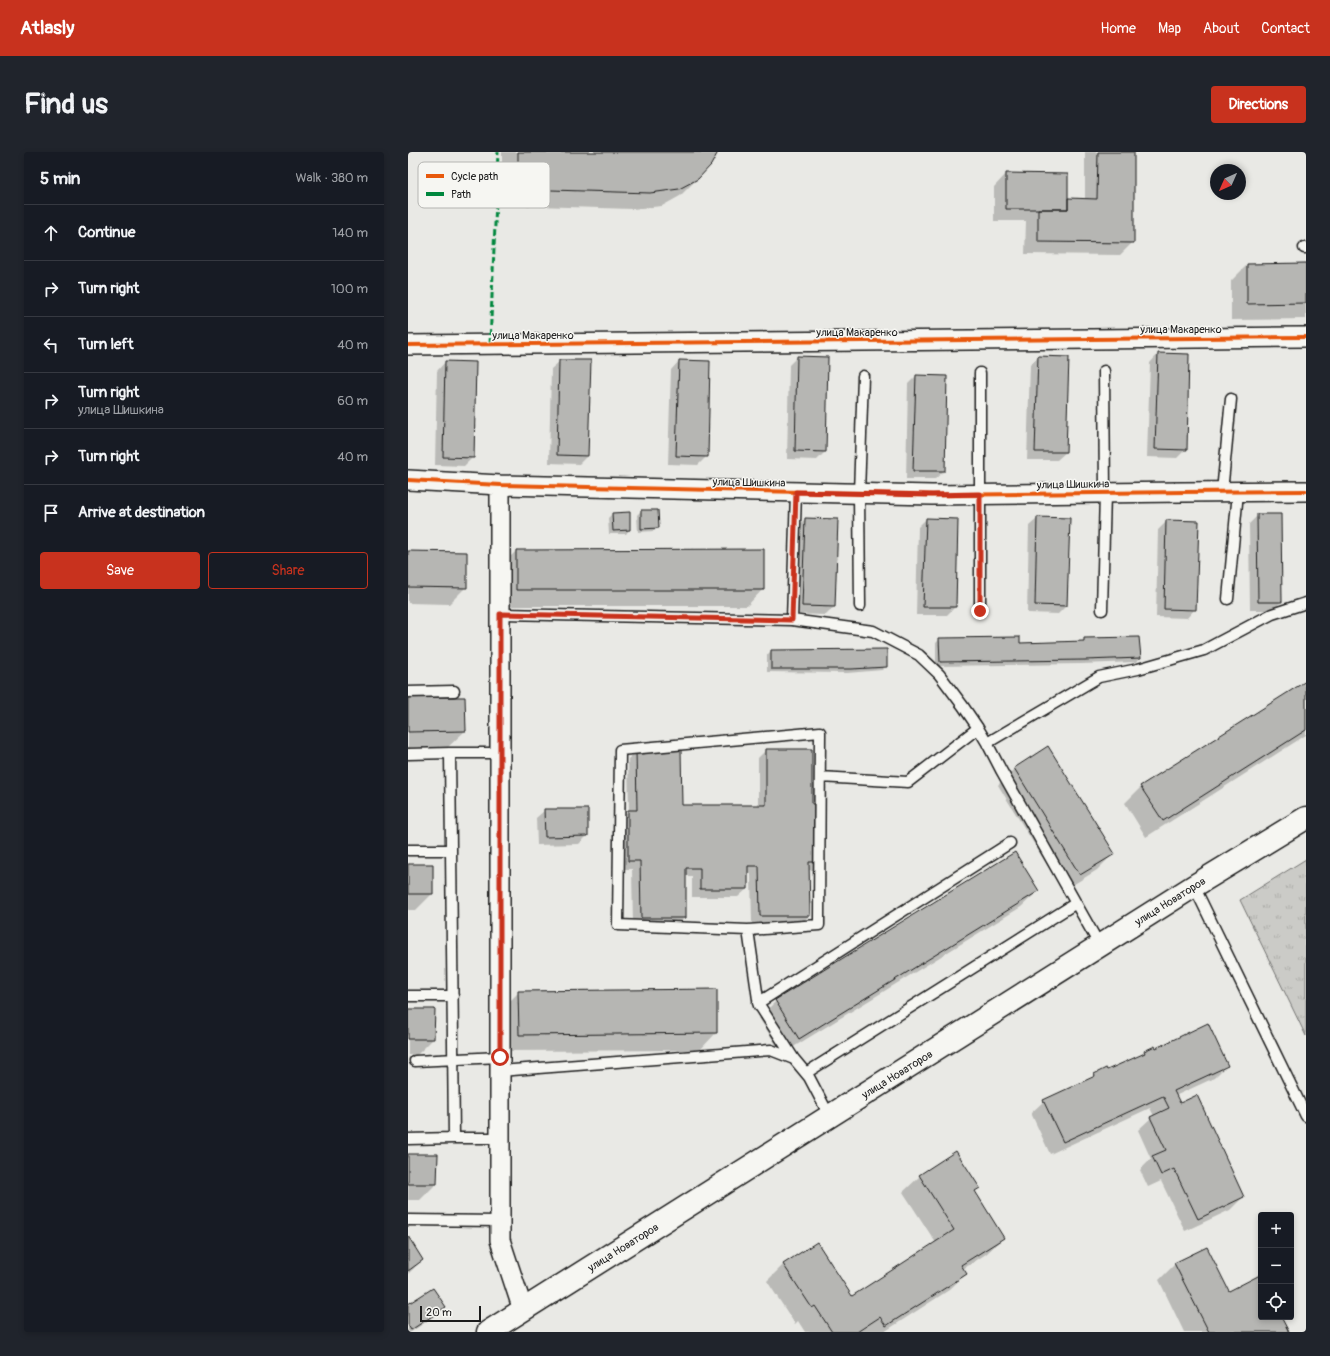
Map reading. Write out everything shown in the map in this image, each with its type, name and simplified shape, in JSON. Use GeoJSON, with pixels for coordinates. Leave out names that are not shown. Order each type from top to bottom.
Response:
{"type":"FeatureCollection","features":[{"type":"Feature","properties":{"kind":"main road","name":"улица Новаторов"},"geometry":{"type":"LineString","coordinates":[[488,1332],[1194,886],[1306,818]]}},
{"type":"Feature","properties":{"kind":"street","name":"улица Макаренко"},"geometry":{"type":"LineString","coordinates":[[408,345],[1306,338]]}},
{"type":"Feature","properties":{"kind":"street","name":"улица Шишкина"},"geometry":{"type":"LineString","coordinates":[[408,480],[500,485],[859,493],[980,494],[1306,492]]}},
{"type":"Feature","properties":{"kind":"street"},"geometry":{"type":"LineString","coordinates":[[500,485],[500,1240],[523,1310]]}},
{"type":"Feature","properties":{"kind":"lane"},"geometry":{"type":"LineString","coordinates":[[1102,610],[1105,493],[1104,371]]}},
{"type":"Feature","properties":{"kind":"lane"},"geometry":{"type":"LineString","coordinates":[[980,373],[980,611]]}},
{"type":"Feature","properties":{"kind":"lane"},"geometry":{"type":"LineString","coordinates":[[860,606],[859,493],[863,376]]}},
{"type":"Feature","properties":{"kind":"lane"},"geometry":{"type":"LineString","coordinates":[[1228,599],[1231,399]]}},
{"type":"Feature","properties":{"kind":"lane"},"geometry":{"type":"LineString","coordinates":[[792,620],[796,492]]}},
{"type":"Feature","properties":{"kind":"lane"},"geometry":{"type":"LineString","coordinates":[[987,743],[1099,677],[1138,669],[1204,650],[1272,614],[1306,603]]}},
{"type":"Feature","properties":{"kind":"lane"},"geometry":{"type":"LineString","coordinates":[[500,614],[792,620],[873,631],[919,655],[939,674],[978,728],[1100,946]]}},
{"type":"Feature","properties":{"kind":"lane"},"geometry":{"type":"LineString","coordinates":[[408,692],[454,691]]}},
{"type":"Feature","properties":{"kind":"lane"},"geometry":{"type":"LineString","coordinates":[[820,777],[908,782],[978,728]]}},
{"type":"Feature","properties":{"kind":"lane"},"geometry":{"type":"LineString","coordinates":[[820,732],[820,925],[748,930],[618,926],[620,750],[820,732]]}},
{"type":"Feature","properties":{"kind":"lane"},"geometry":{"type":"LineString","coordinates":[[450,753],[454,1138]]}},
{"type":"Feature","properties":{"kind":"lane"},"geometry":{"type":"LineString","coordinates":[[408,754],[500,753]]}},
{"type":"Feature","properties":{"kind":"lane"},"geometry":{"type":"LineString","coordinates":[[759,1006],[758,1003],[1010,844]]}},
{"type":"Feature","properties":{"kind":"lane"},"geometry":{"type":"LineString","coordinates":[[408,850],[451,850]]}},
{"type":"Feature","properties":{"kind":"lane"},"geometry":{"type":"LineString","coordinates":[[1194,886],[1306,1116]]}},
{"type":"Feature","properties":{"kind":"lane"},"geometry":{"type":"LineString","coordinates":[[806,1073],[1076,903]]}},
{"type":"Feature","properties":{"kind":"lane"},"geometry":{"type":"LineString","coordinates":[[748,930],[759,1006],[794,1059],[810,1077],[830,1117]]}},
{"type":"Feature","properties":{"kind":"lane"},"geometry":{"type":"LineString","coordinates":[[408,996],[453,996]]}},
{"type":"Feature","properties":{"kind":"lane"},"geometry":{"type":"LineString","coordinates":[[415,1061],[453,1058],[500,1064],[771,1050],[794,1059]]}},
{"type":"Feature","properties":{"kind":"lane"},"geometry":{"type":"LineString","coordinates":[[408,1139],[500,1138]]}},
{"type":"Feature","properties":{"kind":"lane"},"geometry":{"type":"LineString","coordinates":[[408,1220],[500,1221]]}},
{"type":"Feature","properties":{"kind":"green space"},"geometry":{"type":"Polygon","coordinates":[[[1306,859],[1306,1036],[1240,900],[1306,859]]]}},
{"type":"Feature","properties":{"kind":"building"},"geometry":{"type":"Polygon","coordinates":[[[518,152],[718,152],[711,165],[698,179],[679,189],[650,193],[550,190],[550,162],[518,162],[518,152]]]}},
{"type":"Feature","properties":{"kind":"building"},"geometry":{"type":"Polygon","coordinates":[[[1098,152],[1134,152],[1134,243],[1038,242],[1038,209],[1068,209],[1068,198],[1097,199],[1098,152]]]}},
{"type":"Feature","properties":{"kind":"building"},"geometry":{"type":"Polygon","coordinates":[[[1006,173],[1068,174],[1068,209],[1006,209],[1006,173]]]}},
{"type":"Feature","properties":{"kind":"building"},"geometry":{"type":"Polygon","coordinates":[[[1306,263],[1306,303],[1247,304],[1247,264],[1306,263]]]}},
{"type":"Feature","properties":{"kind":"building"},"geometry":{"type":"Polygon","coordinates":[[[1158,353],[1189,354],[1187,450],[1155,449],[1158,353]]]}},
{"type":"Feature","properties":{"kind":"building"},"geometry":{"type":"Polygon","coordinates":[[[797,356],[828,357],[826,452],[795,451],[797,356]]]}},
{"type":"Feature","properties":{"kind":"building"},"geometry":{"type":"Polygon","coordinates":[[[1038,356],[1069,357],[1066,452],[1035,452],[1038,356]]]}},
{"type":"Feature","properties":{"kind":"building"},"geometry":{"type":"Polygon","coordinates":[[[559,360],[591,360],[588,456],[557,455],[559,360]]]}},
{"type":"Feature","properties":{"kind":"building"},"geometry":{"type":"Polygon","coordinates":[[[679,360],[710,361],[708,457],[676,456],[679,360]]]}},
{"type":"Feature","properties":{"kind":"building"},"geometry":{"type":"Polygon","coordinates":[[[445,361],[476,362],[474,458],[443,457],[445,361]]]}},
{"type":"Feature","properties":{"kind":"building"},"geometry":{"type":"Polygon","coordinates":[[[916,375],[947,376],[945,471],[913,471],[916,375]]]}},
{"type":"Feature","properties":{"kind":"building"},"geometry":{"type":"Polygon","coordinates":[[[641,510],[658,510],[659,528],[641,529],[641,510]]]}},
{"type":"Feature","properties":{"kind":"building"},"geometry":{"type":"Polygon","coordinates":[[[630,512],[630,530],[613,531],[612,513],[630,512]]]}},
{"type":"Feature","properties":{"kind":"building"},"geometry":{"type":"Polygon","coordinates":[[[1257,514],[1281,514],[1282,602],[1258,602],[1257,514]]]}},
{"type":"Feature","properties":{"kind":"building"},"geometry":{"type":"Polygon","coordinates":[[[1037,517],[1070,518],[1067,606],[1035,605],[1037,517]]]}},
{"type":"Feature","properties":{"kind":"building"},"geometry":{"type":"Polygon","coordinates":[[[805,518],[838,519],[835,607],[802,606],[805,518]]]}},
{"type":"Feature","properties":{"kind":"building"},"geometry":{"type":"Polygon","coordinates":[[[926,518],[958,519],[956,607],[923,607],[926,518]]]}},
{"type":"Feature","properties":{"kind":"building"},"geometry":{"type":"Polygon","coordinates":[[[1166,520],[1199,521],[1196,610],[1164,609],[1166,520]]]}},
{"type":"Feature","properties":{"kind":"building"},"geometry":{"type":"Polygon","coordinates":[[[764,549],[764,590],[516,590],[516,550],[764,549]]]}},
{"type":"Feature","properties":{"kind":"building"},"geometry":{"type":"Polygon","coordinates":[[[408,551],[467,552],[467,588],[408,587],[408,551]]]}},
{"type":"Feature","properties":{"kind":"building"},"geometry":{"type":"Polygon","coordinates":[[[1020,637],[1020,643],[1084,641],[1084,638],[1139,637],[1141,658],[940,662],[939,638],[1020,637]]]}},
{"type":"Feature","properties":{"kind":"building"},"geometry":{"type":"Polygon","coordinates":[[[887,649],[887,667],[852,669],[771,669],[771,650],[887,649]]]}},
{"type":"Feature","properties":{"kind":"building"},"geometry":{"type":"Polygon","coordinates":[[[1306,681],[1306,730],[1163,821],[1140,786],[1306,681]]]}},
{"type":"Feature","properties":{"kind":"building"},"geometry":{"type":"Polygon","coordinates":[[[408,697],[465,697],[466,731],[408,732],[408,697]]]}},
{"type":"Feature","properties":{"kind":"building"},"geometry":{"type":"Polygon","coordinates":[[[1048,746],[1115,854],[1080,875],[1014,768],[1048,746]]]}},
{"type":"Feature","properties":{"kind":"building"},"geometry":{"type":"Polygon","coordinates":[[[766,749],[812,749],[812,804],[822,804],[822,862],[809,862],[810,916],[760,916],[759,866],[748,866],[748,889],[700,889],[700,868],[686,868],[686,918],[641,918],[640,861],[628,861],[628,810],[637,810],[636,750],[681,750],[682,805],[766,805],[766,749]]]}},
{"type":"Feature","properties":{"kind":"building"},"geometry":{"type":"Polygon","coordinates":[[[544,809],[588,809],[588,836],[545,837],[544,809]]]}},
{"type":"Feature","properties":{"kind":"building"},"geometry":{"type":"Polygon","coordinates":[[[1015,852],[1039,891],[799,1039],[775,1000],[1015,852]]]}},
{"type":"Feature","properties":{"kind":"building"},"geometry":{"type":"Polygon","coordinates":[[[408,864],[433,864],[433,894],[408,894],[408,864]]]}},
{"type":"Feature","properties":{"kind":"building"},"geometry":{"type":"Polygon","coordinates":[[[717,989],[717,1033],[519,1035],[518,991],[717,989]]]}},
{"type":"Feature","properties":{"kind":"building"},"geometry":{"type":"Polygon","coordinates":[[[408,1009],[435,1009],[434,1039],[408,1039],[408,1009]]]}},
{"type":"Feature","properties":{"kind":"building"},"geometry":{"type":"Polygon","coordinates":[[[1208,1023],[1228,1066],[1174,1091],[1180,1103],[1197,1095],[1244,1197],[1198,1219],[1174,1169],[1161,1175],[1152,1156],[1166,1150],[1150,1117],[1169,1108],[1163,1096],[1063,1142],[1043,1100],[1095,1076],[1094,1074],[1106,1068],[1107,1070],[1145,1053],[1144,1051],[1155,1046],[1156,1048],[1208,1023]]]}},
{"type":"Feature","properties":{"kind":"building"},"geometry":{"type":"Polygon","coordinates":[[[956,1151],[980,1188],[975,1191],[1004,1238],[961,1265],[967,1274],[886,1326],[880,1317],[857,1332],[832,1332],[815,1306],[812,1308],[783,1264],[817,1242],[852,1296],[954,1230],[919,1175],[956,1151]]]}},
{"type":"Feature","properties":{"kind":"building"},"geometry":{"type":"Polygon","coordinates":[[[408,1154],[438,1154],[437,1184],[408,1184],[408,1154]]]}},
{"type":"Feature","properties":{"kind":"building"},"geometry":{"type":"Polygon","coordinates":[[[408,1236],[423,1260],[408,1271],[408,1236]]]}},
{"type":"Feature","properties":{"kind":"building"},"geometry":{"type":"Polygon","coordinates":[[[1207,1247],[1229,1291],[1258,1276],[1258,1320],[1283,1320],[1289,1332],[1209,1332],[1174,1263],[1207,1247]]]}},
{"type":"Feature","properties":{"kind":"building"},"geometry":{"type":"Polygon","coordinates":[[[433,1288],[446,1307],[411,1330],[408,1325],[408,1304],[433,1288]]]}},
{"type":"Feature","properties":{"kind":"marked path"},"geometry":{"type":"LineString","coordinates":[[498,152],[498,162]]}},
{"type":"Feature","properties":{"kind":"marked path"},"geometry":{"type":"LineString","coordinates":[[490,344],[496,208]]}},
{"type":"Feature","properties":{"kind":"cycle path"},"geometry":{"type":"LineString","coordinates":[[408,345],[1306,337]]}},
{"type":"Feature","properties":{"kind":"cycle path"},"geometry":{"type":"LineString","coordinates":[[408,480],[500,485],[932,495],[1306,491]]}},
{"type":"Feature","properties":{"kind":"route"},"geometry":{"type":"LineString","coordinates":[[500,1057],[500,614],[608,615],[792,620],[796,492],[932,495],[980,494],[980,611]]}}]}
